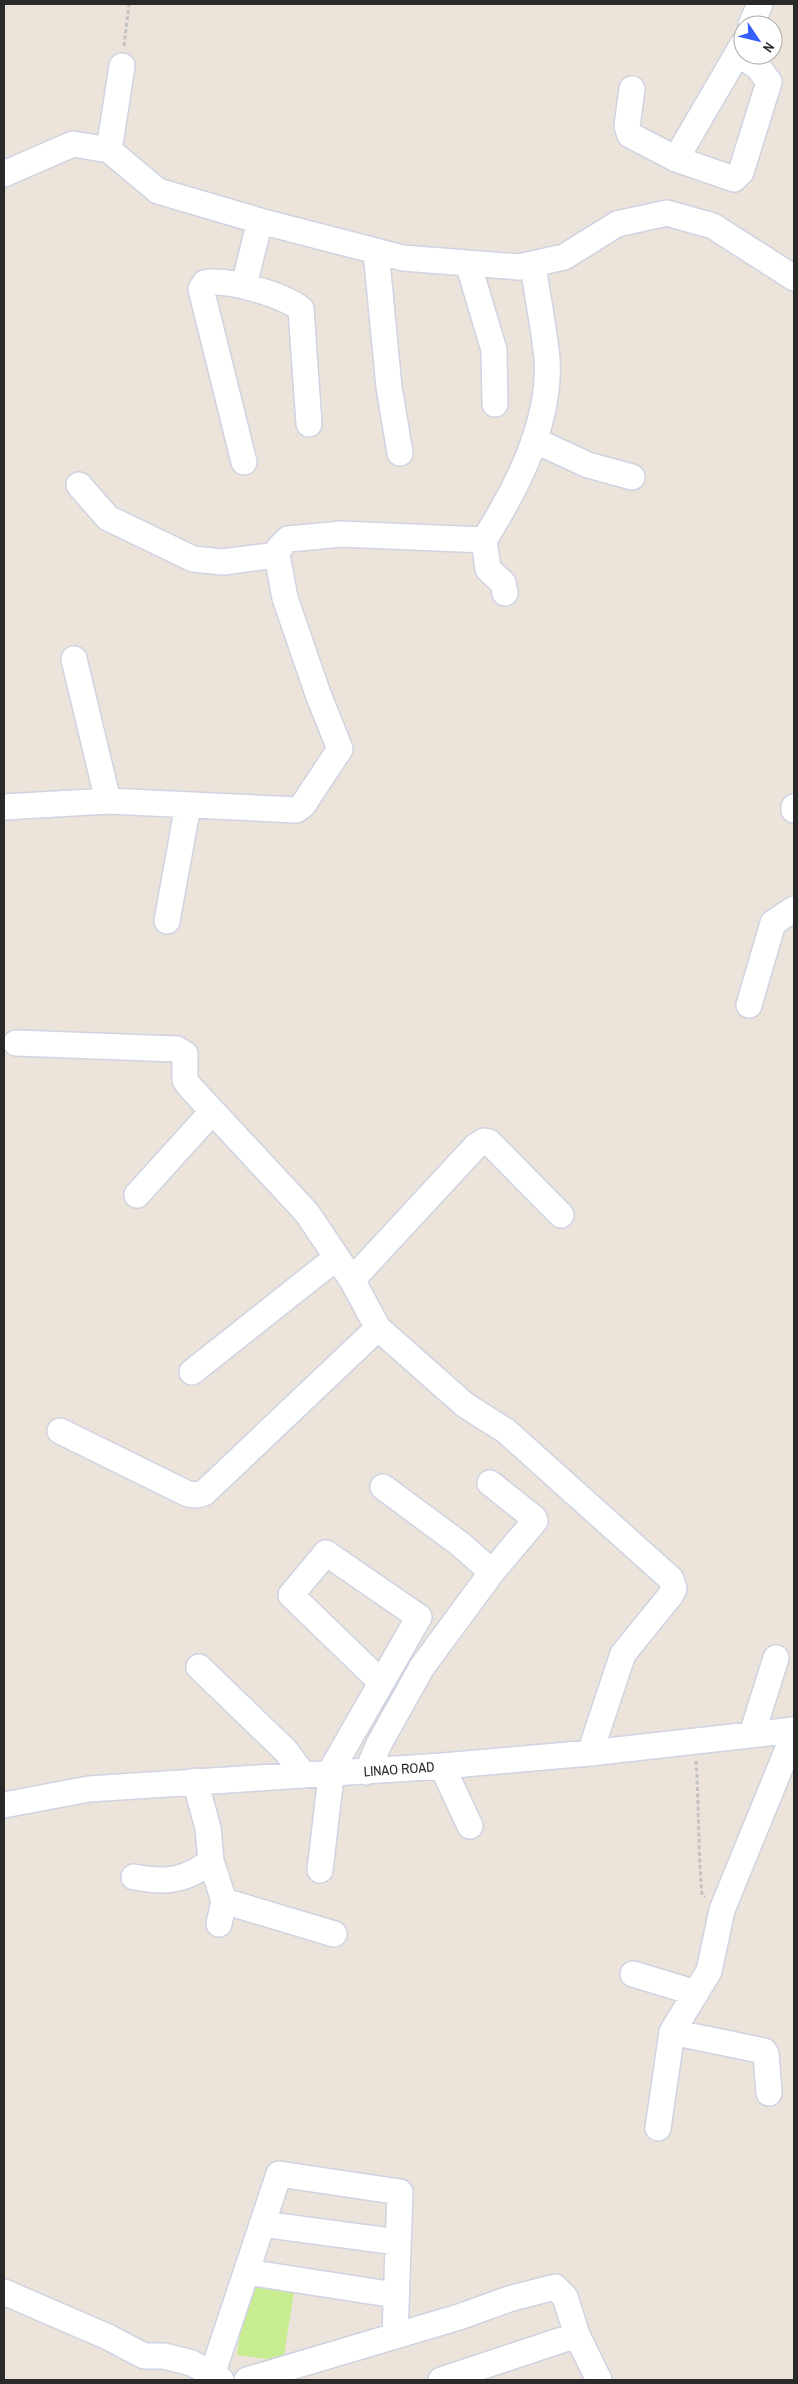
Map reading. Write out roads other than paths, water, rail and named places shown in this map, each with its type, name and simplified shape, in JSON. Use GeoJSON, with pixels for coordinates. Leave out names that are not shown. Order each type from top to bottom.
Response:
{"type":"FeatureCollection","features":[{"type":"Feature","properties":{"kind":"street"},"geometry":{"type":"LineString","coordinates":[[676,159],[733,63]]}},
{"type":"Feature","properties":{"kind":"street"},"geometry":{"type":"LineString","coordinates":[[632,89],[627,126],[630,135],[676,159],[730,180],[737,177],[741,172],[769,82],[757,65]]}},
{"type":"Feature","properties":{"kind":"street"},"geometry":{"type":"LineString","coordinates":[[110,150],[122,66]]}},
{"type":"Feature","properties":{"kind":"street"},"geometry":{"type":"LineString","coordinates":[[4,174],[74,144],[110,150],[158,191],[260,222],[403,258],[518,267],[564,258],[617,224],[667,213],[713,226],[794,278]]}},
{"type":"Feature","properties":{"kind":"street"},"geometry":{"type":"LineString","coordinates":[[244,285],[260,222]]}},
{"type":"Feature","properties":{"kind":"street"},"geometry":{"type":"LineString","coordinates":[[376,251],[388,387],[400,453]]}},
{"type":"Feature","properties":{"kind":"street"},"geometry":{"type":"LineString","coordinates":[[468,264],[494,350],[495,404]]}},
{"type":"Feature","properties":{"kind":"street"},"geometry":{"type":"LineString","coordinates":[[505,593],[503,583],[488,569],[484,540],[504,509],[534,440],[545,392],[547,360],[532,264]]}},
{"type":"Feature","properties":{"kind":"street"},"geometry":{"type":"LineString","coordinates":[[244,462],[201,289],[205,283],[244,285],[293,304],[301,309],[309,424]]}},
{"type":"Feature","properties":{"kind":"street"},"geometry":{"type":"LineString","coordinates":[[534,440],[588,465],[632,477]]}},
{"type":"Feature","properties":{"kind":"street"},"geometry":{"type":"LineString","coordinates":[[79,485],[108,518],[193,559],[222,562],[278,555]]}},
{"type":"Feature","properties":{"kind":"street"},"geometry":{"type":"LineString","coordinates":[[4,807],[108,801],[296,810],[303,805],[340,749],[318,694],[285,598],[278,555],[279,548],[288,539],[342,534],[484,540]]}},
{"type":"Feature","properties":{"kind":"street"},"geometry":{"type":"LineString","coordinates":[[74,659],[108,801]]}},
{"type":"Feature","properties":{"kind":"street"},"geometry":{"type":"LineString","coordinates":[[167,921],[188,805]]}},
{"type":"Feature","properties":{"kind":"street"},"geometry":{"type":"LineString","coordinates":[[749,1005],[773,923],[794,909]]}},
{"type":"Feature","properties":{"kind":"street"},"geometry":{"type":"LineString","coordinates":[[16,1043],[177,1049],[185,1054],[185,1080],[212,1112],[307,1213],[352,1280],[378,1328],[465,1405],[506,1431],[673,1582],[674,1589],[670,1596],[623,1654],[590,1753]]}},
{"type":"Feature","properties":{"kind":"street"},"geometry":{"type":"LineString","coordinates":[[137,1195],[212,1112]]}},
{"type":"Feature","properties":{"kind":"street"},"geometry":{"type":"LineString","coordinates":[[352,1280],[476,1146],[484,1141],[489,1142],[561,1215]]}},
{"type":"Feature","properties":{"kind":"street"},"geometry":{"type":"LineString","coordinates":[[192,1372],[336,1258]]}},
{"type":"Feature","properties":{"kind":"street"},"geometry":{"type":"LineString","coordinates":[[60,1432],[188,1494],[196,1496],[204,1493],[378,1328]]}},
{"type":"Feature","properties":{"kind":"street"},"geometry":{"type":"LineString","coordinates":[[367,1772],[379,1744],[422,1667],[492,1572],[535,1521],[534,1518],[490,1483]]}},
{"type":"Feature","properties":{"kind":"street"},"geometry":{"type":"LineString","coordinates":[[383,1487],[460,1544],[492,1572]]}},
{"type":"Feature","properties":{"kind":"street"},"geometry":{"type":"LineString","coordinates":[[320,1870],[330,1785],[329,1774],[419,1618],[326,1553],[291,1595],[381,1682]]}},
{"type":"Feature","properties":{"kind":"street"},"geometry":{"type":"LineString","coordinates":[[752,1734],[776,1658]]}},
{"type":"Feature","properties":{"kind":"street"},"geometry":{"type":"LineString","coordinates":[[199,1666],[286,1751],[302,1774]]}},
{"type":"Feature","properties":{"kind":"street","name":"LINAO ROAD"},"geometry":{"type":"LineString","coordinates":[[4,1805],[89,1789],[442,1766],[590,1753],[794,1730]]}},
{"type":"Feature","properties":{"kind":"street"},"geometry":{"type":"LineString","coordinates":[[658,2128],[672,2032],[709,1971],[722,1910],[794,1734]]}},
{"type":"Feature","properties":{"kind":"street"},"geometry":{"type":"LineString","coordinates":[[442,1766],[470,1826]]}},
{"type":"Feature","properties":{"kind":"street"},"geometry":{"type":"LineString","coordinates":[[195,1781],[208,1828],[211,1861],[221,1913],[334,1934]]}},
{"type":"Feature","properties":{"kind":"street"},"geometry":{"type":"LineString","coordinates":[[134,1876],[149,1880],[179,1880],[198,1871],[211,1861]]}},
{"type":"Feature","properties":{"kind":"street"},"geometry":{"type":"LineString","coordinates":[[633,1974],[696,1993]]}},
{"type":"Feature","properties":{"kind":"street"},"geometry":{"type":"LineString","coordinates":[[672,2032],[764,2051],[766,2054],[769,2093]]}},
{"type":"Feature","properties":{"kind":"street"},"geometry":{"type":"LineString","coordinates":[[4,2292],[108,2337],[144,2356],[164,2356],[192,2362],[217,2378],[247,2272],[279,2174],[400,2192],[395,2335]]}},
{"type":"Feature","properties":{"kind":"street"},"geometry":{"type":"LineString","coordinates":[[262,2224],[397,2242]]}},
{"type":"Feature","properties":{"kind":"street"},"geometry":{"type":"LineString","coordinates":[[247,2272],[395,2294]]}},
{"type":"Feature","properties":{"kind":"street"},"geometry":{"type":"LineString","coordinates":[[247,2380],[295,2374],[395,2335],[459,2316],[509,2298],[555,2288],[564,2297],[577,2335],[599,2380]]}},
{"type":"Feature","properties":{"kind":"street"},"geometry":{"type":"LineString","coordinates":[[441,2380],[577,2335]]}}]}
